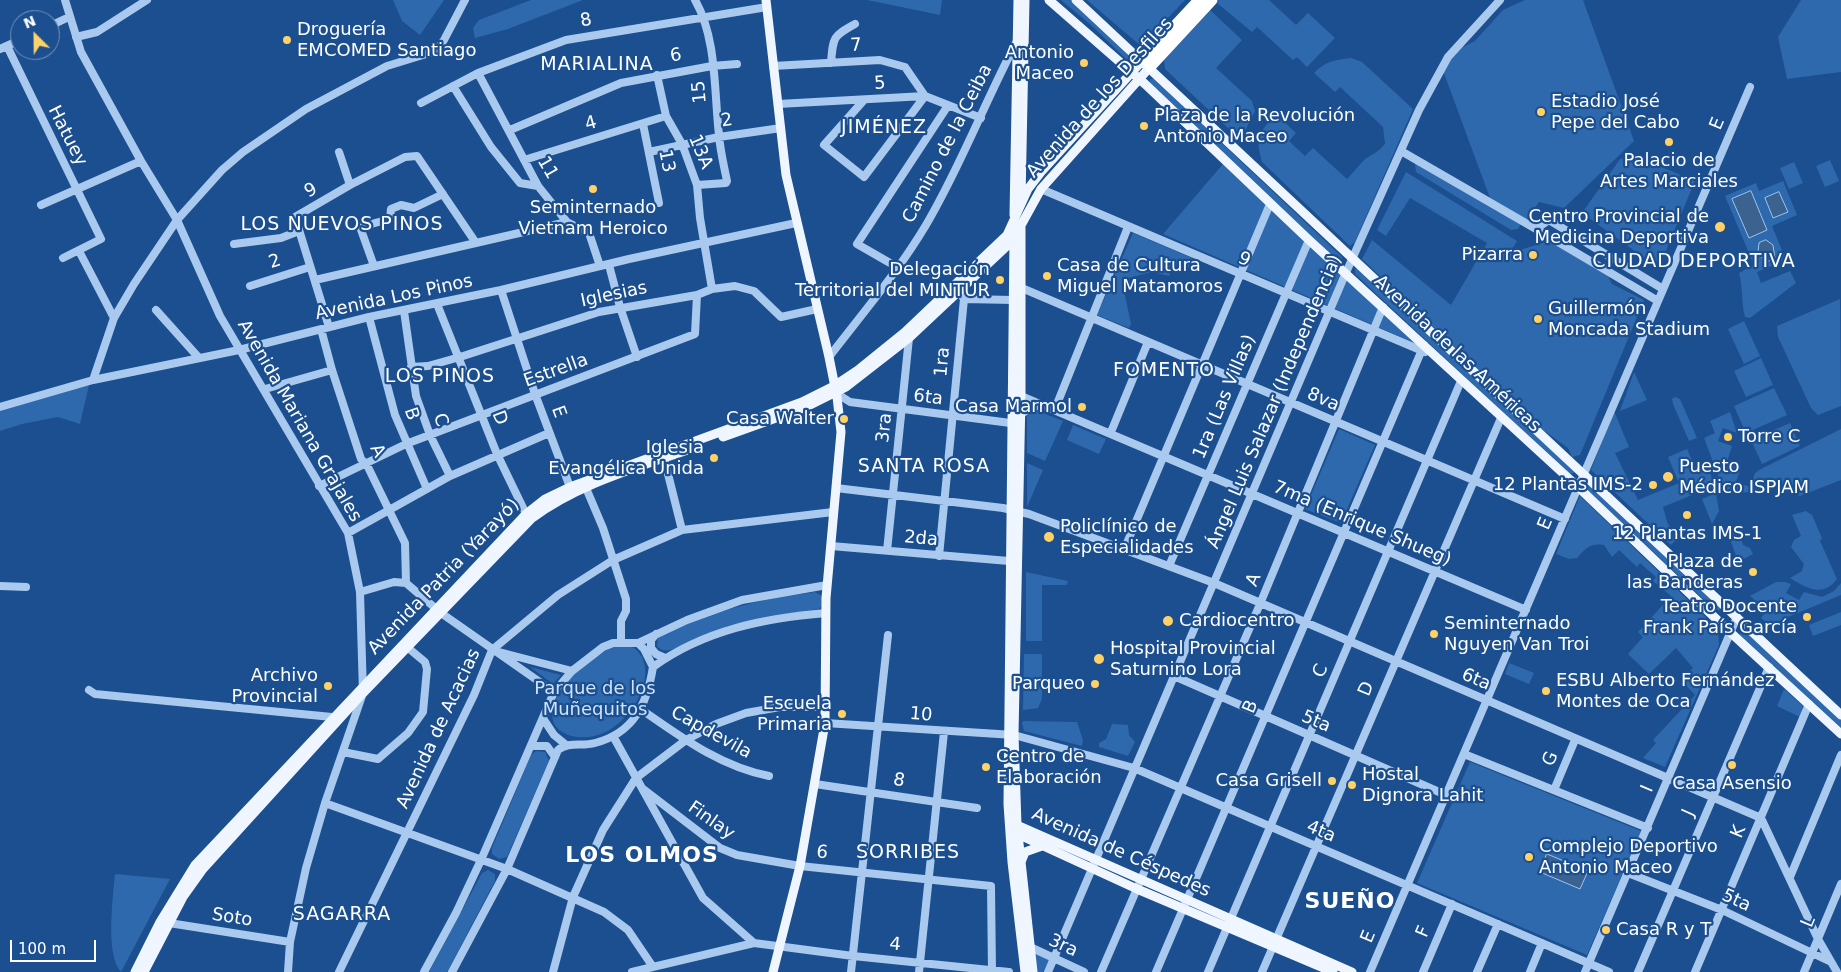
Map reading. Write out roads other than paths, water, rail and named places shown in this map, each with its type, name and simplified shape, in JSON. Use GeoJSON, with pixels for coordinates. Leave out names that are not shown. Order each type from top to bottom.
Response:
{"type":"FeatureCollection","features":[{"type":"Feature","properties":{"kind":"highway","name":"Avenida de los Desfiles"},"geometry":{"type":"LineString","coordinates":[[1146,64],[1199,0]]}},
{"type":"Feature","properties":{"kind":"highway","name":"Avenida de los Desfiles"},"geometry":{"type":"LineString","coordinates":[[1146,64],[1212,0]]}},
{"type":"Feature","properties":{"kind":"main road"},"geometry":{"type":"LineString","coordinates":[[1017,421],[1020,396],[1017,286],[1018,39],[1024,0]]}},
{"type":"Feature","properties":{"kind":"main road"},"geometry":{"type":"LineString","coordinates":[[1011,735],[1017,421],[1013,300],[1017,286],[1014,268],[1014,238],[1021,203],[1024,0]]}},
{"type":"Feature","properties":{"kind":"main road","name":"Avenida de las Américas"},"geometry":{"type":"LineString","coordinates":[[1049,0],[1132,72],[1270,204],[1383,307],[1423,348],[1436,357],[1578,487],[1731,633],[1841,734]]}},
{"type":"Feature","properties":{"kind":"main road","name":"Avenida de las Américas"},"geometry":{"type":"LineString","coordinates":[[1076,0],[1841,715]]}},
{"type":"Feature","properties":{"kind":"main road"},"geometry":{"type":"LineString","coordinates":[[766,4],[786,175],[829,357],[839,409],[841,432],[827,585],[825,723],[800,866],[773,972]]}},
{"type":"Feature","properties":{"kind":"main road","name":"Avenida de los Desfiles"},"geometry":{"type":"LineString","coordinates":[[1021,203],[1041,172],[1132,72],[1146,64]]}},
{"type":"Feature","properties":{"kind":"main road","name":"Avenida de los Desfiles"},"geometry":{"type":"LineString","coordinates":[[1018,222],[1041,188],[1140,80],[1146,64]]}},
{"type":"Feature","properties":{"kind":"main road"},"geometry":{"type":"LineString","coordinates":[[1021,173],[1030,177],[1041,172]]}},
{"type":"Feature","properties":{"kind":"main road","name":"Avenida Patria (Yarayó)"},"geometry":{"type":"LineString","coordinates":[[144,972],[183,897],[203,869],[337,717],[364,683],[531,519],[550,505],[628,468],[835,390],[905,332],[1007,235],[1018,222]]}},
{"type":"Feature","properties":{"kind":"main road","name":"Avenida Patria (Yarayó)"},"geometry":{"type":"LineString","coordinates":[[135,972],[160,922],[195,866],[337,717],[408,647],[526,514],[546,499],[570,487],[664,458],[762,424],[818,401],[863,375],[961,295],[1014,238]]}},
{"type":"Feature","properties":{"kind":"main road"},"geometry":{"type":"LineString","coordinates":[[999,254],[1007,256],[1014,268]]}},
{"type":"Feature","properties":{"kind":"main road"},"geometry":{"type":"LineString","coordinates":[[818,401],[829,402],[839,409]]}},
{"type":"Feature","properties":{"kind":"main road"},"geometry":{"type":"LineString","coordinates":[[1014,510],[1009,562],[1013,827],[1025,972]]}},
{"type":"Feature","properties":{"kind":"main road","name":"Avenida de Céspedes"},"geometry":{"type":"LineString","coordinates":[[1013,827],[1018,836],[1141,880],[1184,903],[1229,923],[1352,972]]}},
{"type":"Feature","properties":{"kind":"main road","name":"Avenida de Céspedes"},"geometry":{"type":"LineString","coordinates":[[1013,827],[1093,864],[1137,889],[1184,903]]}},
{"type":"Feature","properties":{"kind":"main road"},"geometry":{"type":"LineString","coordinates":[[1018,836],[1033,972]]}},
{"type":"Feature","properties":{"kind":"main road"},"geometry":{"type":"LineString","coordinates":[[1020,864],[1025,852],[1042,846]]}},
{"type":"Feature","properties":{"kind":"main road","name":"Avenida de Céspedes"},"geometry":{"type":"LineString","coordinates":[[1275,942],[1333,972]]}},
{"type":"Feature","properties":{"kind":"street","name":"Avenida Mariana Grajales"},"geometry":{"type":"LineString","coordinates":[[65,0],[81,52],[141,162],[177,220],[202,281],[240,350],[265,389],[319,486],[348,533],[360,592],[363,693],[353,727],[325,803],[306,868],[290,942],[288,972]]}},
{"type":"Feature","properties":{"kind":"street"},"geometry":{"type":"LineString","coordinates":[[76,38],[97,32],[147,0]]}},
{"type":"Feature","properties":{"kind":"street"},"geometry":{"type":"LineString","coordinates":[[93,380],[114,318],[177,220],[222,170],[243,152],[306,109],[387,66],[436,51],[444,40],[465,0]]}},
{"type":"Feature","properties":{"kind":"street","name":"15"},"geometry":{"type":"LineString","coordinates":[[695,0],[704,16],[726,183],[697,185]]}},
{"type":"Feature","properties":{"kind":"street","name":"Ángel Luis Salazar (Independencia)"},"geometry":{"type":"LineString","coordinates":[[1048,972],[1329,311],[1419,110],[1440,67],[1500,0]]}},
{"type":"Feature","properties":{"kind":"street","name":"8"},"geometry":{"type":"LineString","coordinates":[[422,103],[478,73],[566,40],[766,4]]}},
{"type":"Feature","properties":{"kind":"street"},"geometry":{"type":"LineString","coordinates":[[60,21],[69,17]]}},
{"type":"Feature","properties":{"kind":"street"},"geometry":{"type":"LineString","coordinates":[[831,63],[833,40],[838,33],[855,24]]}},
{"type":"Feature","properties":{"kind":"street","name":"Camino de la Ceiba"},"geometry":{"type":"LineString","coordinates":[[829,357],[897,267],[925,226],[981,118],[1018,39]]}},
{"type":"Feature","properties":{"kind":"street","name":"Hatuey"},"geometry":{"type":"LineString","coordinates":[[4,47],[78,190],[101,239],[79,251]]}},
{"type":"Feature","properties":{"kind":"street","name":"7"},"geometry":{"type":"LineString","coordinates":[[773,66],[880,60],[905,67],[925,96]]}},
{"type":"Feature","properties":{"kind":"street","name":"6"},"geometry":{"type":"LineString","coordinates":[[510,130],[622,83],[657,75],[737,64]]}},
{"type":"Feature","properties":{"kind":"street","name":"11"},"geometry":{"type":"LineString","coordinates":[[478,73],[510,130],[538,186],[567,222],[589,233],[600,266]]}},
{"type":"Feature","properties":{"kind":"street","name":"13A"},"geometry":{"type":"LineString","coordinates":[[657,75],[666,116],[682,144],[697,185],[700,218],[706,243]]}},
{"type":"Feature","properties":{"kind":"street"},"geometry":{"type":"LineString","coordinates":[[453,86],[491,147],[520,183],[538,186]]}},
{"type":"Feature","properties":{"kind":"street","name":"E"},"geometry":{"type":"LineString","coordinates":[[1370,972],[1750,87]]}},
{"type":"Feature","properties":{"kind":"street"},"geometry":{"type":"LineString","coordinates":[[864,100],[824,145],[864,177],[925,96],[947,107],[981,118]]}},
{"type":"Feature","properties":{"kind":"street","name":"5"},"geometry":{"type":"LineString","coordinates":[[778,104],[925,96]]}},
{"type":"Feature","properties":{"kind":"street"},"geometry":{"type":"LineString","coordinates":[[897,267],[857,244],[947,107]]}},
{"type":"Feature","properties":{"kind":"street","name":"4"},"geometry":{"type":"LineString","coordinates":[[524,160],[666,116]]}},
{"type":"Feature","properties":{"kind":"street","name":"13"},"geometry":{"type":"LineString","coordinates":[[643,124],[659,203]]}},
{"type":"Feature","properties":{"kind":"street","name":"2"},"geometry":{"type":"LineString","coordinates":[[649,152],[719,137],[781,128]]}},
{"type":"Feature","properties":{"kind":"street"},"geometry":{"type":"LineString","coordinates":[[1401,151],[1658,301]]}},
{"type":"Feature","properties":{"kind":"street"},"geometry":{"type":"LineString","coordinates":[[339,152],[350,185]]}},
{"type":"Feature","properties":{"kind":"street","name":"9"},"geometry":{"type":"LineString","coordinates":[[299,231],[295,217],[350,185],[405,157],[417,156],[443,194]]}},
{"type":"Feature","properties":{"kind":"street"},"geometry":{"type":"LineString","coordinates":[[40,206],[141,162]]}},
{"type":"Feature","properties":{"kind":"street","name":"9"},"geometry":{"type":"LineString","coordinates":[[1041,188],[1286,294],[1423,348]]}},
{"type":"Feature","properties":{"kind":"street"},"geometry":{"type":"LineString","coordinates":[[374,266],[360,227],[390,218],[391,209],[401,205],[414,208],[443,194],[476,243]]}},
{"type":"Feature","properties":{"kind":"street"},"geometry":{"type":"LineString","coordinates":[[1124,550],[1270,204]]}},
{"type":"Feature","properties":{"kind":"street"},"geometry":{"type":"LineString","coordinates":[[1536,229],[1549,220],[1663,289]]}},
{"type":"Feature","properties":{"kind":"street"},"geometry":{"type":"LineString","coordinates":[[315,280],[567,222]]}},
{"type":"Feature","properties":{"kind":"street","name":"Avenida Los Pinos"},"geometry":{"type":"LineString","coordinates":[[0,407],[93,380],[240,350],[369,317],[501,290],[796,223]]}},
{"type":"Feature","properties":{"kind":"street"},"geometry":{"type":"LineString","coordinates":[[1017,421],[1032,407],[1052,407],[1128,227]]}},
{"type":"Feature","properties":{"kind":"street"},"geometry":{"type":"LineString","coordinates":[[234,244],[281,238],[299,231],[315,280],[325,328]]}},
{"type":"Feature","properties":{"kind":"street","name":"1ra (Las Villas)"},"geometry":{"type":"LineString","coordinates":[[1169,566],[1309,240]]}},
{"type":"Feature","properties":{"kind":"street"},"geometry":{"type":"LineString","coordinates":[[706,243],[712,289]]}},
{"type":"Feature","properties":{"kind":"street"},"geometry":{"type":"LineString","coordinates":[[63,258],[79,251],[114,318]]}},
{"type":"Feature","properties":{"kind":"street"},"geometry":{"type":"LineString","coordinates":[[608,265],[637,357]]}},
{"type":"Feature","properties":{"kind":"street","name":"2"},"geometry":{"type":"LineString","coordinates":[[250,286],[310,267]]}},
{"type":"Feature","properties":{"kind":"street","name":"Iglesias"},"geometry":{"type":"LineString","coordinates":[[412,367],[428,366],[460,357],[518,337],[620,307],[697,295],[712,289],[735,286],[754,291],[781,317],[817,309]]}},
{"type":"Feature","properties":{"kind":"street","name":"8va"},"geometry":{"type":"LineString","coordinates":[[1017,286],[1565,519]]}},
{"type":"Feature","properties":{"kind":"street","name":"E"},"geometry":{"type":"LineString","coordinates":[[501,290],[518,337],[535,394],[570,487]]}},
{"type":"Feature","properties":{"kind":"street","name":"Estrella"},"geometry":{"type":"LineString","coordinates":[[319,486],[367,465],[406,444],[695,334],[697,295]]}},
{"type":"Feature","properties":{"kind":"street"},"geometry":{"type":"LineString","coordinates":[[961,295],[1013,300]]}},
{"type":"Feature","properties":{"kind":"street","name":"1ra"},"geometry":{"type":"LineString","coordinates":[[939,556],[953,416],[961,295]]}},
{"type":"Feature","properties":{"kind":"street","name":"D"},"geometry":{"type":"LineString","coordinates":[[437,304],[460,357],[497,454],[526,514]]}},
{"type":"Feature","properties":{"kind":"street","name":"A"},"geometry":{"type":"LineString","coordinates":[[1102,972],[1260,604],[1383,307]]}},
{"type":"Feature","properties":{"kind":"street"},"geometry":{"type":"LineString","coordinates":[[156,310],[199,358]]}},
{"type":"Feature","properties":{"kind":"street","name":"C"},"geometry":{"type":"LineString","coordinates":[[404,311],[416,396],[430,435],[450,476]]}},
{"type":"Feature","properties":{"kind":"street","name":"B"},"geometry":{"type":"LineString","coordinates":[[369,317],[395,415],[427,489]]}},
{"type":"Feature","properties":{"kind":"street","name":"A"},"geometry":{"type":"LineString","coordinates":[[325,328],[332,370],[361,459],[367,465],[405,543],[406,583]]}},
{"type":"Feature","properties":{"kind":"street","name":"3ra"},"geometry":{"type":"LineString","coordinates":[[888,551],[909,338]]}},
{"type":"Feature","properties":{"kind":"street"},"geometry":{"type":"LineString","coordinates":[[1111,432],[1148,342]]}},
{"type":"Feature","properties":{"kind":"street","name":"B"},"geometry":{"type":"LineString","coordinates":[[1156,972],[1263,716],[1423,348]]}},
{"type":"Feature","properties":{"kind":"street"},"geometry":{"type":"LineString","coordinates":[[265,389],[332,370]]}},
{"type":"Feature","properties":{"kind":"street","name":"C"},"geometry":{"type":"LineString","coordinates":[[1208,972],[1461,381]]}},
{"type":"Feature","properties":{"kind":"street","name":"6ta"},"geometry":{"type":"LineString","coordinates":[[835,390],[850,402],[953,416],[1017,421]]}},
{"type":"Feature","properties":{"kind":"street","name":"7ma (Enrique Shueg)"},"geometry":{"type":"LineString","coordinates":[[1020,396],[1052,407],[1526,610]]}},
{"type":"Feature","properties":{"kind":"street","name":"D"},"geometry":{"type":"LineString","coordinates":[[1262,972],[1501,418]]}},
{"type":"Feature","properties":{"kind":"street"},"geometry":{"type":"LineString","coordinates":[[348,533],[450,476],[549,433]]}},
{"type":"Feature","properties":{"kind":"street"},"geometry":{"type":"LineString","coordinates":[[664,458],[682,530]]}},
{"type":"Feature","properties":{"kind":"street"},"geometry":{"type":"LineString","coordinates":[[586,488],[603,528],[626,599],[626,611],[620,621],[622,643]]}},
{"type":"Feature","properties":{"kind":"street"},"geometry":{"type":"LineString","coordinates":[[836,488],[1014,510]]}},
{"type":"Feature","properties":{"kind":"street","name":"6ta"},"geometry":{"type":"LineString","coordinates":[[1014,510],[1214,583],[1575,740],[1761,818]]}},
{"type":"Feature","properties":{"kind":"street","name":"Avenida de Acacias"},"geometry":{"type":"LineString","coordinates":[[339,972],[474,695],[492,650],[558,594],[613,560],[682,530],[833,512]]}},
{"type":"Feature","properties":{"kind":"street","name":"2da"},"geometry":{"type":"LineString","coordinates":[[831,546],[1009,562]]}},
{"type":"Feature","properties":{"kind":"street"},"geometry":{"type":"LineString","coordinates":[[360,592],[394,582],[406,583],[438,611],[554,692]]}},
{"type":"Feature","properties":{"kind":"street"},"geometry":{"type":"LineString","coordinates":[[424,972],[456,913],[481,860],[544,720],[554,692],[572,671],[603,647],[622,643],[638,643],[657,632],[742,600],[827,585]]}},
{"type":"Feature","properties":{"kind":"street"},"geometry":{"type":"LineString","coordinates":[[0,586],[26,586]]}},
{"type":"Feature","properties":{"kind":"street"},"geometry":{"type":"LineString","coordinates":[[652,667],[696,642],[737,627],[781,617],[826,613]]}},
{"type":"Feature","properties":{"kind":"street","name":"I"},"geometry":{"type":"LineString","coordinates":[[1585,972],[1737,617]]}},
{"type":"Feature","properties":{"kind":"street"},"geometry":{"type":"LineString","coordinates":[[657,632],[651,640],[651,648],[656,654],[665,658]]}},
{"type":"Feature","properties":{"kind":"street"},"geometry":{"type":"LineString","coordinates":[[851,972],[888,635]]}},
{"type":"Feature","properties":{"kind":"street"},"geometry":{"type":"LineString","coordinates":[[452,972],[507,869],[558,750],[565,744],[594,743],[613,736],[642,710],[650,686],[652,667],[644,649],[638,643]]}},
{"type":"Feature","properties":{"kind":"street"},"geometry":{"type":"LineString","coordinates":[[343,752],[378,759],[408,733],[423,712],[428,669],[425,662],[408,647]]}},
{"type":"Feature","properties":{"kind":"street"},"geometry":{"type":"LineString","coordinates":[[492,650],[572,671]]}},
{"type":"Feature","properties":{"kind":"street","name":"J"},"geometry":{"type":"LineString","coordinates":[[1638,972],[1769,667]]}},
{"type":"Feature","properties":{"kind":"street","name":"5ta"},"geometry":{"type":"LineString","coordinates":[[1174,676],[1446,795]]}},
{"type":"Feature","properties":{"kind":"street"},"geometry":{"type":"LineString","coordinates":[[89,690],[95,694],[337,717],[350,722],[353,727]]}},
{"type":"Feature","properties":{"kind":"street","name":"K"},"geometry":{"type":"LineString","coordinates":[[1695,972],[1808,704]]}},
{"type":"Feature","properties":{"kind":"street"},"geometry":{"type":"LineString","coordinates":[[553,972],[573,897],[603,830],[636,778],[686,740],[716,724],[746,713],[780,707],[826,707]]}},
{"type":"Feature","properties":{"kind":"street","name":"Capdevila"},"geometry":{"type":"LineString","coordinates":[[642,710],[716,758],[751,772],[769,776]]}},
{"type":"Feature","properties":{"kind":"street"},"geometry":{"type":"LineString","coordinates":[[544,720],[554,735],[565,744]]}},
{"type":"Feature","properties":{"kind":"street","name":"10"},"geometry":{"type":"LineString","coordinates":[[825,723],[1011,735]]}},
{"type":"Feature","properties":{"kind":"street"},"geometry":{"type":"LineString","coordinates":[[919,972],[944,732]]}},
{"type":"Feature","properties":{"kind":"street","name":"4ta"},"geometry":{"type":"LineString","coordinates":[[1011,735],[1134,768],[1609,972]]}},
{"type":"Feature","properties":{"kind":"street"},"geometry":{"type":"LineString","coordinates":[[613,736],[702,898],[754,943]]}},
{"type":"Feature","properties":{"kind":"street","name":"G"},"geometry":{"type":"LineString","coordinates":[[1554,790],[1575,740]]}},
{"type":"Feature","properties":{"kind":"street"},"geometry":{"type":"LineString","coordinates":[[532,746],[547,746],[555,757]]}},
{"type":"Feature","properties":{"kind":"street"},"geometry":{"type":"LineString","coordinates":[[1464,754],[1648,828]]}},
{"type":"Feature","properties":{"kind":"street"},"geometry":{"type":"LineString","coordinates":[[1790,877],[1841,755]]}},
{"type":"Feature","properties":{"kind":"street","name":"8"},"geometry":{"type":"LineString","coordinates":[[815,784],[977,808]]}},
{"type":"Feature","properties":{"kind":"street","name":"Finlay"},"geometry":{"type":"LineString","coordinates":[[643,789],[720,848],[737,855],[800,866]]}},
{"type":"Feature","properties":{"kind":"street"},"geometry":{"type":"LineString","coordinates":[[325,803],[407,831],[507,869],[604,912],[628,930],[654,967]]}},
{"type":"Feature","properties":{"kind":"street"},"geometry":{"type":"LineString","coordinates":[[1761,818],[1829,962],[1837,972]]}},
{"type":"Feature","properties":{"kind":"street","name":"6"},"geometry":{"type":"LineString","coordinates":[[800,866],[991,886],[992,971]]}},
{"type":"Feature","properties":{"kind":"street","name":"5ta"},"geometry":{"type":"LineString","coordinates":[[1628,873],[1722,910],[1829,962]]}},
{"type":"Feature","properties":{"kind":"street","name":"L"},"geometry":{"type":"LineString","coordinates":[[1804,972],[1841,884]]}},
{"type":"Feature","properties":{"kind":"street","name":"F"},"geometry":{"type":"LineString","coordinates":[[1423,972],[1452,904]]}},
{"type":"Feature","properties":{"kind":"street","name":"Soto"},"geometry":{"type":"LineString","coordinates":[[170,923],[290,942]]}},
{"type":"Feature","properties":{"kind":"street"},"geometry":{"type":"LineString","coordinates":[[1477,972],[1498,924]]}},
{"type":"Feature","properties":{"kind":"street"},"geometry":{"type":"LineString","coordinates":[[632,972],[754,943]]}},
{"type":"Feature","properties":{"kind":"street","name":"4"},"geometry":{"type":"LineString","coordinates":[[754,943],[852,956],[1009,972]]}},
{"type":"Feature","properties":{"kind":"street"},"geometry":{"type":"LineString","coordinates":[[1530,972],[1542,943]]}},
{"type":"Feature","properties":{"kind":"street","name":"3ra"},"geometry":{"type":"LineString","coordinates":[[1030,947],[1084,972]]}},
{"type":"Feature","properties":{"kind":"place","name":"Droguería EMCOMED Santiago"},"geometry":{"type":"Point","coordinates":[287,40]}},
{"type":"Feature","properties":{"kind":"place","name":"Antonio Maceo"},"geometry":{"type":"Point","coordinates":[1084,63]}},
{"type":"Feature","properties":{"kind":"place","name":"Estadio José Pepe del Cabo"},"geometry":{"type":"Point","coordinates":[1541,112]}},
{"type":"Feature","properties":{"kind":"place","name":"Plaza de la Revolución Antonio Maceo"},"geometry":{"type":"Point","coordinates":[1144,126]}},
{"type":"Feature","properties":{"kind":"place","name":"Palacio de Artes Marciales"},"geometry":{"type":"Point","coordinates":[1669,142]}},
{"type":"Feature","properties":{"kind":"place","name":"Seminternado Vietnam Heroico"},"geometry":{"type":"Point","coordinates":[593,189]}},
{"type":"Feature","properties":{"kind":"place","name":"Centro Provincial de Medicina Deportiva"},"geometry":{"type":"Point","coordinates":[1720,227]}},
{"type":"Feature","properties":{"kind":"place","name":"Pizarra"},"geometry":{"type":"Point","coordinates":[1533,255]}},
{"type":"Feature","properties":{"kind":"place","name":"Casa de Cultura Miguel Matamoros"},"geometry":{"type":"Point","coordinates":[1047,276]}},
{"type":"Feature","properties":{"kind":"place","name":"Delegación Territorial del MINTUR"},"geometry":{"type":"Point","coordinates":[1000,280]}},
{"type":"Feature","properties":{"kind":"place","name":"Guillermón Moncada Stadium"},"geometry":{"type":"Point","coordinates":[1538,319]}},
{"type":"Feature","properties":{"kind":"place","name":"Casa Marmol"},"geometry":{"type":"Point","coordinates":[1082,407]}},
{"type":"Feature","properties":{"kind":"place","name":"Casa Walter"},"geometry":{"type":"Point","coordinates":[844,419]}},
{"type":"Feature","properties":{"kind":"place","name":"Torre C"},"geometry":{"type":"Point","coordinates":[1728,437]}},
{"type":"Feature","properties":{"kind":"place","name":"Iglesia Evangélica Unida"},"geometry":{"type":"Point","coordinates":[714,458]}},
{"type":"Feature","properties":{"kind":"place","name":"Puesto Médico ISPJAM"},"geometry":{"type":"Point","coordinates":[1668,477]}},
{"type":"Feature","properties":{"kind":"place","name":"12 Plantas IMS-2"},"geometry":{"type":"Point","coordinates":[1653,485]}},
{"type":"Feature","properties":{"kind":"place","name":"12 Plantas IMS-1"},"geometry":{"type":"Point","coordinates":[1687,515]}},
{"type":"Feature","properties":{"kind":"place","name":"Policlínico de Especialidades"},"geometry":{"type":"Point","coordinates":[1049,537]}},
{"type":"Feature","properties":{"kind":"place","name":"Plaza de las Banderas"},"geometry":{"type":"Point","coordinates":[1753,572]}},
{"type":"Feature","properties":{"kind":"place","name":"Teatro Docente Frank País García"},"geometry":{"type":"Point","coordinates":[1807,617]}},
{"type":"Feature","properties":{"kind":"place","name":"Cardiocentro"},"geometry":{"type":"Point","coordinates":[1168,621]}},
{"type":"Feature","properties":{"kind":"place","name":"Seminternado Nguyen Van Troi"},"geometry":{"type":"Point","coordinates":[1434,634]}},
{"type":"Feature","properties":{"kind":"place","name":"Hospital Provincial Saturnino Lora"},"geometry":{"type":"Point","coordinates":[1099,659]}},
{"type":"Feature","properties":{"kind":"place","name":"Parqueo"},"geometry":{"type":"Point","coordinates":[1095,684]}},
{"type":"Feature","properties":{"kind":"place","name":"Archivo Provincial"},"geometry":{"type":"Point","coordinates":[328,686]}},
{"type":"Feature","properties":{"kind":"place","name":"ESBU Alberto Fernández Montes de Oca"},"geometry":{"type":"Point","coordinates":[1546,691]}},
{"type":"Feature","properties":{"kind":"place","name":"Escuela Primaria"},"geometry":{"type":"Point","coordinates":[842,714]}},
{"type":"Feature","properties":{"kind":"place","name":"Casa Asensio"},"geometry":{"type":"Point","coordinates":[1732,765]}},
{"type":"Feature","properties":{"kind":"place","name":"Centro de Elaboración"},"geometry":{"type":"Point","coordinates":[986,767]}},
{"type":"Feature","properties":{"kind":"place","name":"Casa Grisell"},"geometry":{"type":"Point","coordinates":[1332,781]}},
{"type":"Feature","properties":{"kind":"place","name":"Hostal Dignora Lahit"},"geometry":{"type":"Point","coordinates":[1352,785]}},
{"type":"Feature","properties":{"kind":"place","name":"Complejo Deportivo Antonio Maceo"},"geometry":{"type":"Point","coordinates":[1529,857]}},
{"type":"Feature","properties":{"kind":"place","name":"Casa R y T"},"geometry":{"type":"Point","coordinates":[1606,930]}},
{"type":"Feature","properties":{"kind":"district","name":"MARIALINA"},"geometry":{"type":"Point","coordinates":[597,65]}},
{"type":"Feature","properties":{"kind":"district","name":"JIMÉNEZ"},"geometry":{"type":"Point","coordinates":[884,128]}},
{"type":"Feature","properties":{"kind":"district","name":"LOS NUEVOS PINOS"},"geometry":{"type":"Point","coordinates":[342,225]}},
{"type":"Feature","properties":{"kind":"district","name":"CIUDAD DEPORTIVA"},"geometry":{"type":"Point","coordinates":[1694,262]}},
{"type":"Feature","properties":{"kind":"district","name":"FOMENTO"},"geometry":{"type":"Point","coordinates":[1164,371]}},
{"type":"Feature","properties":{"kind":"district","name":"LOS PINOS"},"geometry":{"type":"Point","coordinates":[440,377]}},
{"type":"Feature","properties":{"kind":"district","name":"SANTA ROSA"},"geometry":{"type":"Point","coordinates":[924,467]}},
{"type":"Feature","properties":{"kind":"district","name":"SORRIBES"},"geometry":{"type":"Point","coordinates":[908,853]}},
{"type":"Feature","properties":{"kind":"district","name":"LOS OLMOS"},"geometry":{"type":"Point","coordinates":[642,856]}},
{"type":"Feature","properties":{"kind":"district","name":"SUEÑO"},"geometry":{"type":"Point","coordinates":[1350,902]}},
{"type":"Feature","properties":{"kind":"district","name":"SAGARRA"},"geometry":{"type":"Point","coordinates":[342,915]}},
{"type":"Feature","properties":{"kind":"park label","name":"Parque de los Muñequitos"},"geometry":{"type":"Point","coordinates":[595,700]}}]}
